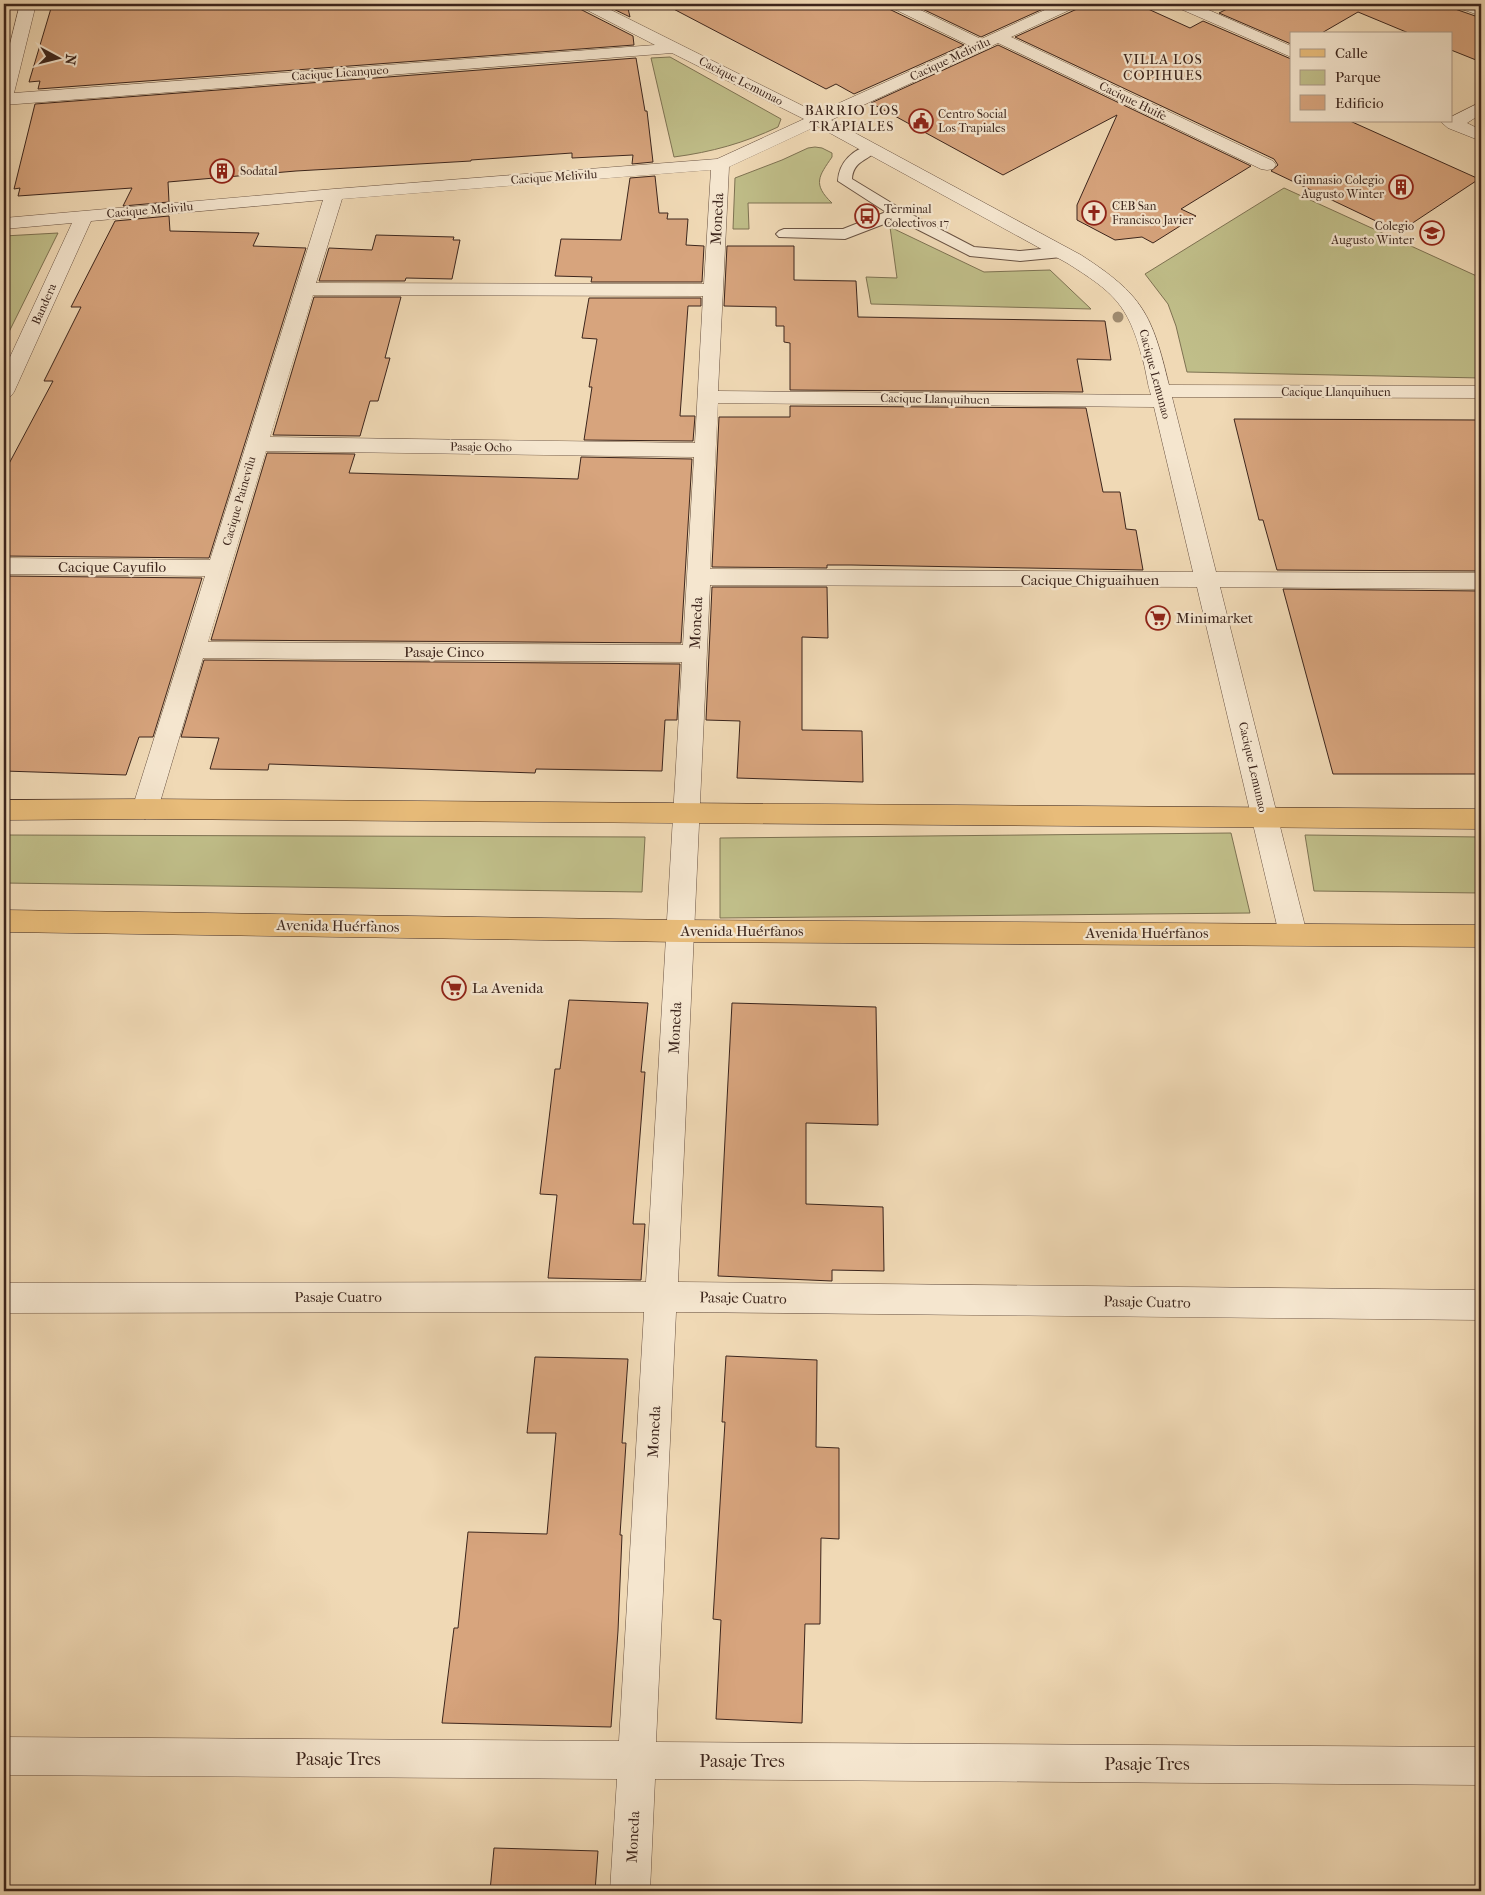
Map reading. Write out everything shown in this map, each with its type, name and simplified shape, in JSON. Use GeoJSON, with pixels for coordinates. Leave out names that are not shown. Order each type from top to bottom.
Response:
{"type":"FeatureCollection","features":[{"type":"Feature","properties":{"kind":"main road"},"geometry":{"type":"LineString","coordinates":[[4,810],[145,809],[1481,819]]}},
{"type":"Feature","properties":{"kind":"main road","name":"Avenida Huérfanos"},"geometry":{"type":"LineString","coordinates":[[4,922],[680,931],[1481,936]]}},
{"type":"Feature","properties":{"kind":"street"},"geometry":{"type":"LineString","coordinates":[[4,99],[28,4]]}},
{"type":"Feature","properties":{"kind":"street","name":"Cacique Lemunao"},"geometry":{"type":"LineString","coordinates":[[587,4],[818,120],[1062,252],[1094,272],[1129,303],[1141,321],[1162,396],[1293,934]]}},
{"type":"Feature","properties":{"kind":"street"},"geometry":{"type":"LineString","coordinates":[[896,4],[981,45]]}},
{"type":"Feature","properties":{"kind":"street","name":"Cacique Melivilu"},"geometry":{"type":"LineString","coordinates":[[4,223],[334,194],[720,164],[1070,4]]}},
{"type":"Feature","properties":{"kind":"street"},"geometry":{"type":"LineString","coordinates":[[1182,4],[1290,52]]}},
{"type":"Feature","properties":{"kind":"street"},"geometry":{"type":"LineString","coordinates":[[1462,4],[1481,11]]}},
{"type":"Feature","properties":{"kind":"street","name":"Cacique Huife"},"geometry":{"type":"LineString","coordinates":[[999,36],[1267,165]]}},
{"type":"Feature","properties":{"kind":"street","name":"Cacique Licanqueo"},"geometry":{"type":"LineString","coordinates":[[4,99],[676,48]]}},
{"type":"Feature","properties":{"kind":"street"},"geometry":{"type":"LineString","coordinates":[[1452,122],[1481,107]]}},
{"type":"Feature","properties":{"kind":"street"},"geometry":{"type":"LineString","coordinates":[[1451,122],[1481,136]]}},
{"type":"Feature","properties":{"kind":"street","name":"Moneda"},"geometry":{"type":"LineString","coordinates":[[630,1891],[720,164]]}},
{"type":"Feature","properties":{"kind":"street","name":"Cacique Painevilu"},"geometry":{"type":"LineString","coordinates":[[145,809],[334,194]]}},
{"type":"Feature","properties":{"kind":"street","name":"Bandera"},"geometry":{"type":"LineString","coordinates":[[4,390],[84,216]]}},
{"type":"Feature","properties":{"kind":"street"},"geometry":{"type":"LineString","coordinates":[[304,290],[713,290]]}},
{"type":"Feature","properties":{"kind":"street","name":"Cacique Llanquihuen"},"geometry":{"type":"LineString","coordinates":[[708,397],[1162,396],[1481,392]]}},
{"type":"Feature","properties":{"kind":"street","name":"Pasaje Ocho"},"geometry":{"type":"LineString","coordinates":[[256,444],[705,450]]}},
{"type":"Feature","properties":{"kind":"street","name":"Cacique Cayufilo"},"geometry":{"type":"LineString","coordinates":[[4,566],[220,568]]}},
{"type":"Feature","properties":{"kind":"street","name":"Cacique Chiguaihuen"},"geometry":{"type":"LineString","coordinates":[[698,577],[1481,582]]}},
{"type":"Feature","properties":{"kind":"street","name":"Pasaje Cinco"},"geometry":{"type":"LineString","coordinates":[[194,650],[694,654]]}},
{"type":"Feature","properties":{"kind":"street","name":"Pasaje Cuatro"},"geometry":{"type":"LineString","coordinates":[[4,1298],[661,1297],[1481,1305]]}},
{"type":"Feature","properties":{"kind":"street","name":"Pasaje Tres"},"geometry":{"type":"LineString","coordinates":[[4,1756],[1481,1766]]}},
{"type":"Feature","properties":{"kind":"lane"},"geometry":{"type":"LineString","coordinates":[[871,149],[852,160],[847,167],[845,181],[898,213],[970,251],[1020,256],[1062,252]]}},
{"type":"Feature","properties":{"kind":"lane"},"geometry":{"type":"LineString","coordinates":[[784,234],[845,234],[898,213]]}},
{"type":"Feature","properties":{"kind":"green space"},"geometry":{"type":"Polygon","coordinates":[[[670,57],[781,119],[778,127],[728,146],[674,157],[651,58],[670,57]]]}},
{"type":"Feature","properties":{"kind":"green space"},"geometry":{"type":"Polygon","coordinates":[[[815,147],[832,153],[832,157],[821,175],[820,185],[832,203],[748,203],[749,229],[733,229],[735,178],[808,148],[815,147]]]}},
{"type":"Feature","properties":{"kind":"green space"},"geometry":{"type":"Polygon","coordinates":[[[1284,188],[1481,278],[1481,378],[1187,372],[1176,326],[1168,304],[1145,274],[1284,188]]]}},
{"type":"Feature","properties":{"kind":"green space"},"geometry":{"type":"Polygon","coordinates":[[[890,227],[984,272],[1050,270],[1091,309],[871,304],[866,277],[897,278],[890,227]]]}},
{"type":"Feature","properties":{"kind":"green space"},"geometry":{"type":"Polygon","coordinates":[[[58,233],[4,342],[4,236],[58,233]]]}},
{"type":"Feature","properties":{"kind":"green space"},"geometry":{"type":"Polygon","coordinates":[[[1231,833],[1250,913],[720,918],[720,838],[1231,833]]]}},
{"type":"Feature","properties":{"kind":"green space"},"geometry":{"type":"Polygon","coordinates":[[[4,835],[645,837],[642,892],[4,883],[4,835]]]}},
{"type":"Feature","properties":{"kind":"green space"},"geometry":{"type":"Polygon","coordinates":[[[1305,835],[1481,837],[1481,893],[1314,891],[1305,835]]]}},
{"type":"Feature","properties":{"kind":"building"},"geometry":{"type":"Polygon","coordinates":[[[577,4],[580,9],[633,36],[634,45],[38,89],[40,81],[29,82],[52,5],[577,4]]]}},
{"type":"Feature","properties":{"kind":"building"},"geometry":{"type":"Polygon","coordinates":[[[603,4],[627,4],[630,17],[603,4]]]}},
{"type":"Feature","properties":{"kind":"building"},"geometry":{"type":"Polygon","coordinates":[[[664,4],[886,4],[889,9],[964,45],[854,94],[836,84],[826,89],[664,4]]]}},
{"type":"Feature","properties":{"kind":"building"},"geometry":{"type":"Polygon","coordinates":[[[912,4],[1054,4],[981,37],[912,4]]]}},
{"type":"Feature","properties":{"kind":"building"},"geometry":{"type":"Polygon","coordinates":[[[1080,4],[1137,4],[1190,28],[1203,21],[1290,59],[1290,122],[1352,122],[1479,179],[1399,232],[1271,171],[1278,165],[1274,159],[1015,37],[1077,9],[1080,4]]]}},
{"type":"Feature","properties":{"kind":"building"},"geometry":{"type":"Polygon","coordinates":[[[1237,4],[1452,4],[1455,9],[1481,18],[1481,62],[1452,50],[1452,32],[1406,32],[1358,12],[1323,32],[1290,32],[1290,44],[1219,13],[1237,4]]]}},
{"type":"Feature","properties":{"kind":"building"},"geometry":{"type":"Polygon","coordinates":[[[998,45],[1251,166],[1181,209],[1196,216],[1153,243],[1142,237],[1115,240],[1077,220],[1077,205],[1117,115],[1003,175],[871,103],[998,45]]]}},
{"type":"Feature","properties":{"kind":"building"},"geometry":{"type":"Polygon","coordinates":[[[636,58],[645,111],[647,111],[653,162],[632,164],[633,155],[572,158],[572,153],[296,171],[168,182],[169,202],[123,206],[132,188],[18,196],[20,188],[14,189],[35,104],[636,58]]]}},
{"type":"Feature","properties":{"kind":"building"},"geometry":{"type":"Polygon","coordinates":[[[655,176],[659,213],[668,213],[667,219],[688,219],[686,245],[704,246],[702,282],[591,282],[592,277],[555,276],[561,239],[621,240],[630,178],[655,176]]]}},
{"type":"Feature","properties":{"kind":"building"},"geometry":{"type":"Polygon","coordinates":[[[169,216],[170,231],[259,233],[253,246],[306,248],[209,558],[4,556],[4,473],[53,381],[44,381],[81,307],[71,307],[115,221],[169,216]]]}},
{"type":"Feature","properties":{"kind":"building"},"geometry":{"type":"Polygon","coordinates":[[[376,235],[454,237],[453,240],[460,240],[452,279],[406,278],[405,281],[319,281],[329,248],[372,250],[376,235]]]}},
{"type":"Feature","properties":{"kind":"building"},"geometry":{"type":"Polygon","coordinates":[[[727,246],[794,246],[794,280],[856,281],[858,317],[1105,321],[1111,360],[1077,359],[1083,392],[790,390],[790,343],[784,342],[784,326],[776,326],[776,307],[724,306],[727,246]]]}},
{"type":"Feature","properties":{"kind":"building"},"geometry":{"type":"Polygon","coordinates":[[[314,297],[401,297],[385,358],[390,358],[378,401],[370,401],[360,436],[273,435],[314,297]]]}},
{"type":"Feature","properties":{"kind":"building"},"geometry":{"type":"Polygon","coordinates":[[[589,298],[701,298],[701,306],[688,306],[680,416],[695,416],[693,441],[584,440],[592,387],[589,387],[597,339],[582,338],[589,298]]]}},
{"type":"Feature","properties":{"kind":"building"},"geometry":{"type":"Polygon","coordinates":[[[790,406],[1086,408],[1103,492],[1120,492],[1126,529],[1136,530],[1143,570],[851,565],[827,565],[827,568],[712,567],[719,417],[790,417],[790,406]]]}},
{"type":"Feature","properties":{"kind":"building"},"geometry":{"type":"Polygon","coordinates":[[[1234,419],[1481,420],[1481,571],[1277,570],[1263,520],[1259,520],[1234,419]]]}},
{"type":"Feature","properties":{"kind":"building"},"geometry":{"type":"Polygon","coordinates":[[[267,453],[355,454],[349,473],[578,479],[581,457],[692,459],[681,643],[211,640],[267,453]]]}},
{"type":"Feature","properties":{"kind":"building"},"geometry":{"type":"Polygon","coordinates":[[[4,576],[202,578],[153,737],[139,737],[126,775],[4,771],[4,576]]]}},
{"type":"Feature","properties":{"kind":"building"},"geometry":{"type":"Polygon","coordinates":[[[712,587],[827,587],[828,638],[802,637],[802,730],[862,731],[863,782],[737,778],[740,721],[706,720],[712,587]]]}},
{"type":"Feature","properties":{"kind":"building"},"geometry":{"type":"Polygon","coordinates":[[[1283,589],[1481,591],[1481,774],[1333,774],[1283,589]]]}},
{"type":"Feature","properties":{"kind":"building"},"geometry":{"type":"Polygon","coordinates":[[[204,660],[680,664],[677,720],[665,720],[662,771],[536,769],[535,773],[269,764],[268,770],[210,769],[219,738],[181,737],[204,660]]]}},
{"type":"Feature","properties":{"kind":"building"},"geometry":{"type":"Polygon","coordinates":[[[569,1000],[648,1003],[641,1072],[645,1072],[633,1224],[645,1224],[641,1280],[548,1278],[557,1195],[540,1194],[555,1069],[560,1069],[569,1000]]]}},
{"type":"Feature","properties":{"kind":"building"},"geometry":{"type":"Polygon","coordinates":[[[732,1003],[876,1007],[878,1125],[806,1123],[806,1204],[883,1207],[884,1271],[832,1270],[832,1281],[718,1276],[732,1003]]]}},
{"type":"Feature","properties":{"kind":"building"},"geometry":{"type":"Polygon","coordinates":[[[726,1356],[817,1360],[816,1447],[839,1448],[839,1539],[821,1538],[820,1624],[805,1624],[802,1723],[716,1719],[721,1620],[713,1619],[725,1422],[722,1422],[726,1356]]]}},
{"type":"Feature","properties":{"kind":"building"},"geometry":{"type":"Polygon","coordinates":[[[535,1357],[628,1359],[622,1443],[626,1443],[620,1535],[622,1535],[618,1631],[611,1727],[442,1723],[454,1628],[458,1628],[468,1532],[547,1534],[556,1433],[527,1433],[535,1357]]]}},
{"type":"Feature","properties":{"kind":"building"},"geometry":{"type":"Polygon","coordinates":[[[494,1848],[598,1851],[595,1891],[490,1891],[494,1848]]]}},
{"type":"Feature","properties":{"kind":"place","name":"Centro Social Los Trapiales"},"geometry":{"type":"Point","coordinates":[921,121]}},
{"type":"Feature","properties":{"kind":"place","name":"Sodatal"},"geometry":{"type":"Point","coordinates":[222,171]}},
{"type":"Feature","properties":{"kind":"place","name":"Gimnasio Colegio Augusto Winter"},"geometry":{"type":"Point","coordinates":[1401,187]}},
{"type":"Feature","properties":{"kind":"place","name":"CEB San Francisco Javier"},"geometry":{"type":"Point","coordinates":[1094,213]}},
{"type":"Feature","properties":{"kind":"place","name":"Terminal Colectivos 17"},"geometry":{"type":"Point","coordinates":[867,216]}},
{"type":"Feature","properties":{"kind":"place","name":"Colegio Augusto Winter"},"geometry":{"type":"Point","coordinates":[1432,233]}},
{"type":"Feature","properties":{"kind":"place","name":"Minimarket"},"geometry":{"type":"Point","coordinates":[1158,618]}},
{"type":"Feature","properties":{"kind":"place","name":"La Avenida"},"geometry":{"type":"Point","coordinates":[454,988]}},
{"type":"Feature","properties":{"kind":"district","name":"VILLA LOS COPIHUES"},"geometry":{"type":"Point","coordinates":[1163,68]}},
{"type":"Feature","properties":{"kind":"district","name":"BARRIO LOS TRAPIALES"},"geometry":{"type":"Point","coordinates":[852,118]}}]}
